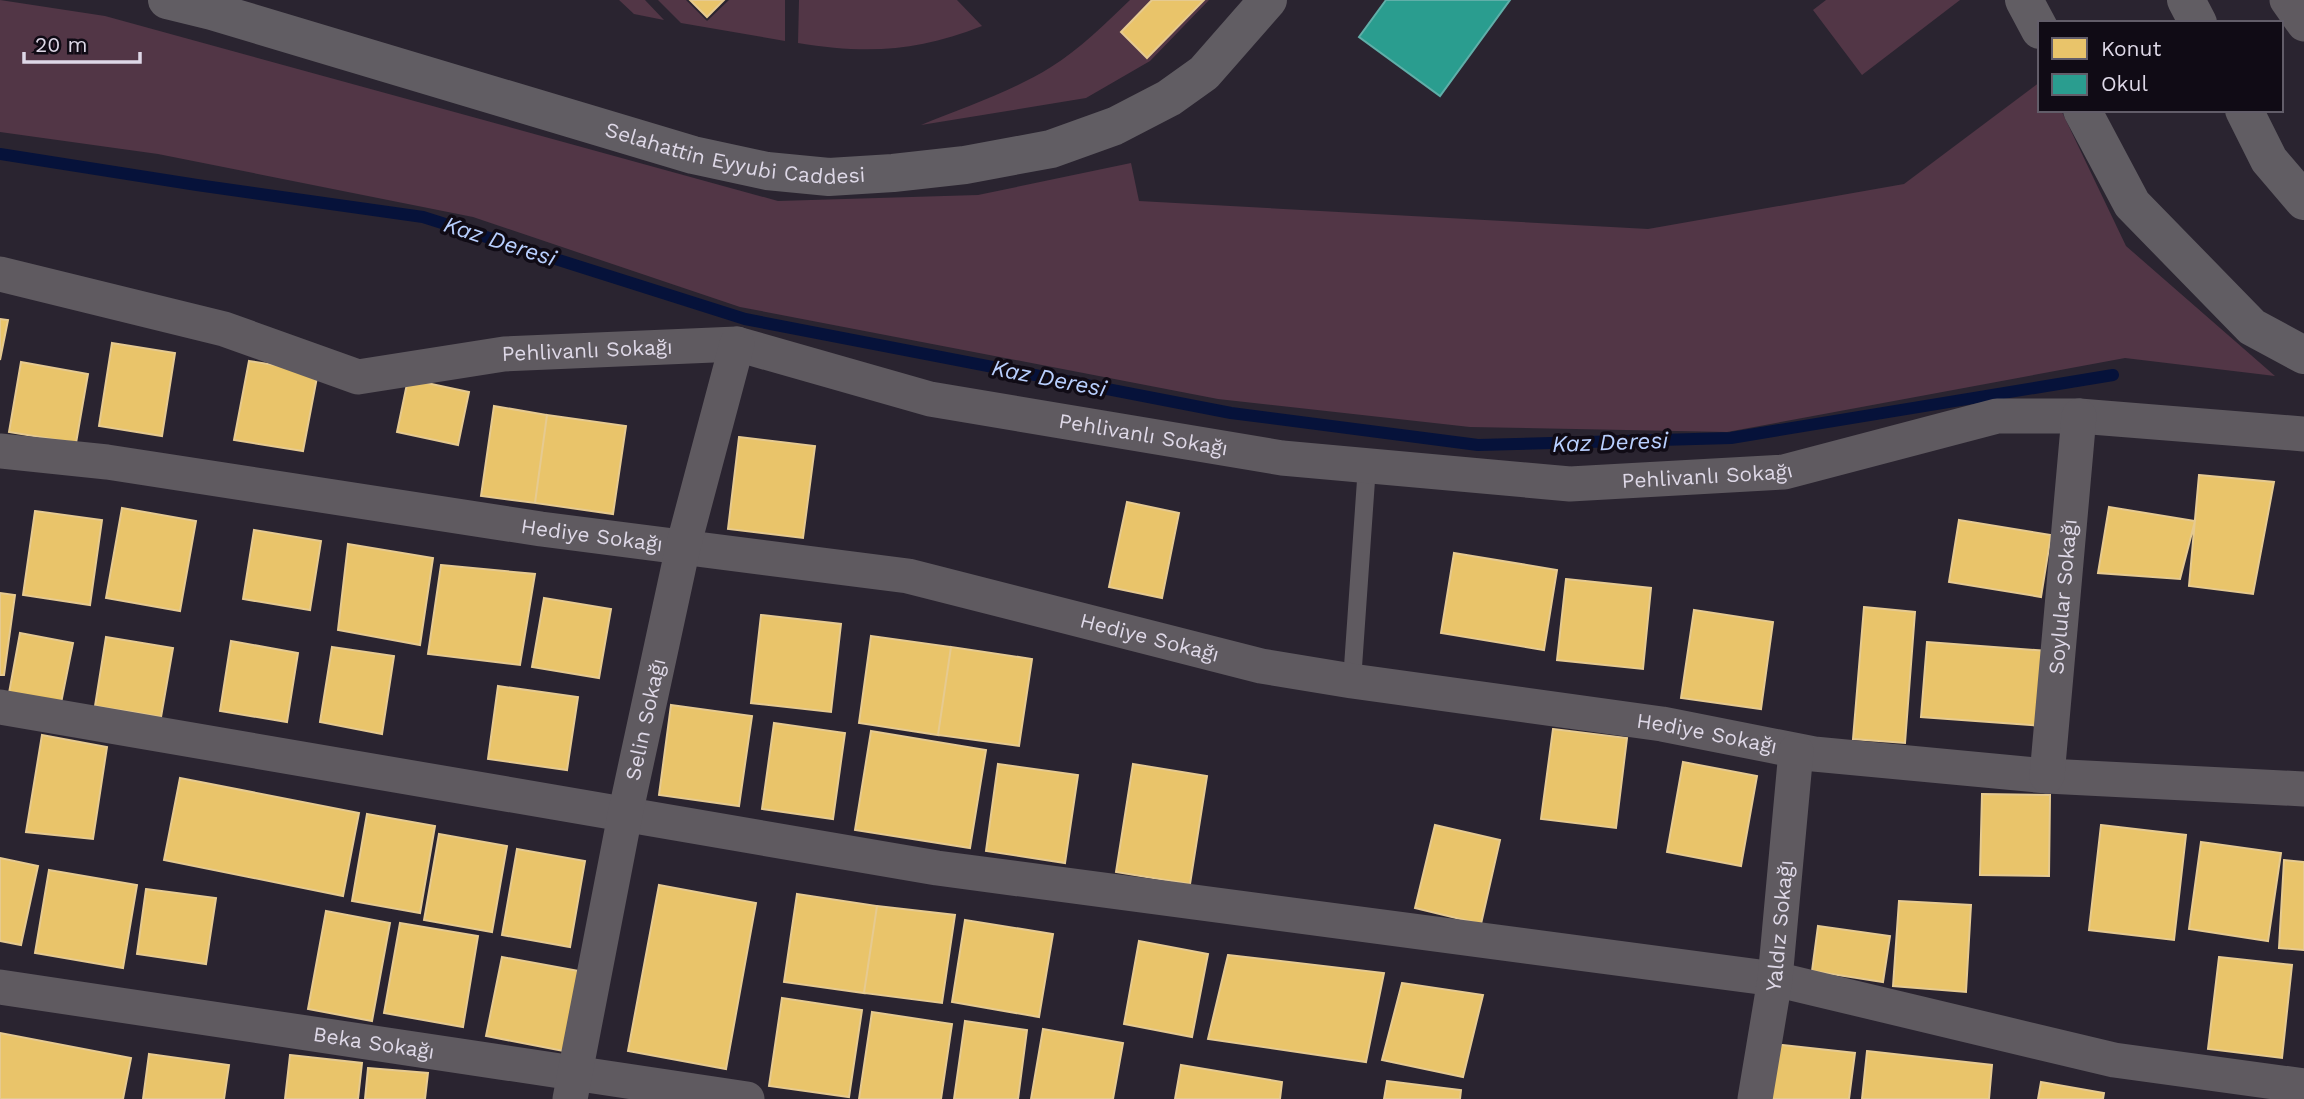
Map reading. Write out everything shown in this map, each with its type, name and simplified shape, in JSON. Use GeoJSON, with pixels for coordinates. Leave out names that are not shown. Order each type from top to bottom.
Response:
{"type":"FeatureCollection","features":[{"type":"Feature","properties":{"kind":"main road","name":"Selahattin Eyyubi Caddesi"},"geometry":{"type":"LineString","coordinates":[[167,0],[212,10],[693,155],[767,171],[829,177],[965,165],[1051,149],[1115,126],[1169,98],[1204,73],[1268,0]]}},
{"type":"Feature","properties":{"kind":"main road"},"geometry":{"type":"LineString","coordinates":[[2024,0],[2038,26]]}},
{"type":"Feature","properties":{"kind":"main road"},"geometry":{"type":"LineString","coordinates":[[2186,0],[2197,21]]}},
{"type":"Feature","properties":{"kind":"main road"},"geometry":{"type":"LineString","coordinates":[[2083,112],[2132,204],[2252,327],[2304,355]]}},
{"type":"Feature","properties":{"kind":"main road"},"geometry":{"type":"LineString","coordinates":[[2245,112],[2269,160],[2304,201]]}},
{"type":"Feature","properties":{"kind":"street"},"geometry":{"type":"LineString","coordinates":[[2287,0],[2304,23]]}},
{"type":"Feature","properties":{"kind":"street","name":"Pehlivanlı Sokağı"},"geometry":{"type":"LineString","coordinates":[[0,274],[224,329],[358,377],[504,354],[737,344],[930,399],[1282,458],[1570,484],[1784,472],[1997,416],[2079,416],[2304,434]]}},
{"type":"Feature","properties":{"kind":"street","name":"Selin Sokağı"},"geometry":{"type":"LineString","coordinates":[[573,1086],[625,815],[684,547],[737,344]]}},
{"type":"Feature","properties":{"kind":"street","name":"Soylular Sokağı"},"geometry":{"type":"LineString","coordinates":[[2047,776],[2079,416]]}},
{"type":"Feature","properties":{"kind":"street","name":"Hediye Sokağı"},"geometry":{"type":"LineString","coordinates":[[0,451],[107,462],[541,529],[908,576],[1261,666],[1662,724],[1814,754],[2047,776],[2304,787]]}},
{"type":"Feature","properties":{"kind":"street"},"geometry":{"type":"LineString","coordinates":[[0,707],[937,868],[1775,979],[2114,1060],[2304,1086]]}},
{"type":"Feature","properties":{"kind":"street","name":"Yaldız Sokağı"},"geometry":{"type":"LineString","coordinates":[[1755,1099],[1775,979],[1796,751]]}},
{"type":"Feature","properties":{"kind":"street","name":"Beka Sokağı"},"geometry":{"type":"LineString","coordinates":[[0,986],[573,1086],[747,1099]]}},
{"type":"Feature","properties":{"kind":"lane"},"geometry":{"type":"LineString","coordinates":[[1352,681],[1367,466]]}},
{"type":"Feature","properties":{"kind":"shaded area"},"geometry":{"type":"Polygon","coordinates":[[[0,0],[105,16],[778,201],[978,195],[1131,163],[1139,201],[1648,229],[1904,184],[2038,84],[2038,112],[2062,112],[2126,246],[2275,376],[2125,358],[1727,432],[1470,427],[1218,399],[740,307],[473,217],[158,154],[0,132],[0,0]]]}},
{"type":"Feature","properties":{"kind":"shaded area"},"geometry":{"type":"Polygon","coordinates":[[[619,0],[645,0],[664,20],[634,14],[619,0]]]}},
{"type":"Feature","properties":{"kind":"shaded area"},"geometry":{"type":"Polygon","coordinates":[[[658,0],[686,0],[707,21],[729,0],[785,0],[785,41],[681,23],[658,0]]]}},
{"type":"Feature","properties":{"kind":"shaded area"},"geometry":{"type":"Polygon","coordinates":[[[799,0],[957,0],[982,26],[913,46],[846,49],[798,43],[799,0]]]}},
{"type":"Feature","properties":{"kind":"shaded area"},"geometry":{"type":"Polygon","coordinates":[[[1130,0],[1209,0],[1150,61],[1086,98],[921,125],[1004,92],[1036,76],[1082,44],[1130,0]]]}},
{"type":"Feature","properties":{"kind":"shaded area"},"geometry":{"type":"Polygon","coordinates":[[[1826,0],[1960,0],[1862,75],[1813,10],[1826,0]]]}},
{"type":"Feature","properties":{"kind":"building: Konut"},"geometry":{"type":"Polygon","coordinates":[[[690,0],[724,0],[707,17],[690,0]]]}},
{"type":"Feature","properties":{"kind":"building: Konut"},"geometry":{"type":"Polygon","coordinates":[[[1152,0],[1204,0],[1147,58],[1121,32],[1152,0]]]}},
{"type":"Feature","properties":{"kind":"building: Konut"},"geometry":{"type":"Polygon","coordinates":[[[0,319],[8,320],[0,360],[0,319]]]}},
{"type":"Feature","properties":{"kind":"building: Konut"},"geometry":{"type":"Polygon","coordinates":[[[112,343],[175,353],[162,436],[99,426],[112,343]]]}},
{"type":"Feature","properties":{"kind":"building: Konut"},"geometry":{"type":"Polygon","coordinates":[[[249,361],[318,372],[303,451],[234,440],[249,361]]]}},
{"type":"Feature","properties":{"kind":"building: Konut"},"geometry":{"type":"Polygon","coordinates":[[[21,362],[88,374],[76,443],[9,432],[21,362]]]}},
{"type":"Feature","properties":{"kind":"building: Konut"},"geometry":{"type":"Polygon","coordinates":[[[408,379],[469,392],[458,445],[397,432],[408,379]]]}},
{"type":"Feature","properties":{"kind":"building: Konut"},"geometry":{"type":"Polygon","coordinates":[[[494,406],[547,415],[535,503],[481,496],[494,406]]]}},
{"type":"Feature","properties":{"kind":"building: Konut"},"geometry":{"type":"Polygon","coordinates":[[[547,415],[626,426],[613,514],[535,503],[547,415]]]}},
{"type":"Feature","properties":{"kind":"building: Konut"},"geometry":{"type":"Polygon","coordinates":[[[739,437],[815,446],[803,538],[728,529],[739,437]]]}},
{"type":"Feature","properties":{"kind":"building: Konut"},"geometry":{"type":"Polygon","coordinates":[[[2199,475],[2274,482],[2253,594],[2189,586],[2199,475]]]}},
{"type":"Feature","properties":{"kind":"building: Konut"},"geometry":{"type":"Polygon","coordinates":[[[1127,502],[1179,513],[1162,598],[1109,587],[1127,502]]]}},
{"type":"Feature","properties":{"kind":"building: Konut"},"geometry":{"type":"Polygon","coordinates":[[[2109,507],[2195,521],[2180,579],[2098,573],[2109,507]]]}},
{"type":"Feature","properties":{"kind":"building: Konut"},"geometry":{"type":"Polygon","coordinates":[[[122,508],[196,521],[180,611],[106,598],[122,508]]]}},
{"type":"Feature","properties":{"kind":"building: Konut"},"geometry":{"type":"Polygon","coordinates":[[[35,511],[102,520],[90,605],[23,595],[35,511]]]}},
{"type":"Feature","properties":{"kind":"building: Konut"},"geometry":{"type":"Polygon","coordinates":[[[1959,520],[2051,535],[2041,597],[1949,582],[1959,520]]]}},
{"type":"Feature","properties":{"kind":"building: Konut"},"geometry":{"type":"Polygon","coordinates":[[[254,530],[321,541],[310,610],[243,599],[254,530]]]}},
{"type":"Feature","properties":{"kind":"building: Konut"},"geometry":{"type":"Polygon","coordinates":[[[348,544],[433,558],[420,645],[338,630],[348,544]]]}},
{"type":"Feature","properties":{"kind":"building: Konut"},"geometry":{"type":"Polygon","coordinates":[[[1454,553],[1557,570],[1544,650],[1441,633],[1454,553]]]}},
{"type":"Feature","properties":{"kind":"building: Konut"},"geometry":{"type":"Polygon","coordinates":[[[441,565],[535,574],[520,665],[428,654],[441,565]]]}},
{"type":"Feature","properties":{"kind":"building: Konut"},"geometry":{"type":"Polygon","coordinates":[[[1566,579],[1651,588],[1643,669],[1557,660],[1566,579]]]}},
{"type":"Feature","properties":{"kind":"building: Konut"},"geometry":{"type":"Polygon","coordinates":[[[0,593],[15,595],[4,675],[0,675],[0,593]]]}},
{"type":"Feature","properties":{"kind":"building: Konut"},"geometry":{"type":"Polygon","coordinates":[[[544,598],[611,609],[599,678],[532,667],[544,598]]]}},
{"type":"Feature","properties":{"kind":"building: Konut"},"geometry":{"type":"Polygon","coordinates":[[[1864,607],[1915,612],[1905,743],[1853,739],[1864,607]]]}},
{"type":"Feature","properties":{"kind":"building: Konut"},"geometry":{"type":"Polygon","coordinates":[[[1694,610],[1773,622],[1761,709],[1681,698],[1694,610]]]}},
{"type":"Feature","properties":{"kind":"building: Konut"},"geometry":{"type":"Polygon","coordinates":[[[761,615],[841,624],[831,712],[751,703],[761,615]]]}},
{"type":"Feature","properties":{"kind":"building: Konut"},"geometry":{"type":"Polygon","coordinates":[[[20,633],[73,643],[61,703],[9,693],[20,633]]]}},
{"type":"Feature","properties":{"kind":"building: Konut"},"geometry":{"type":"Polygon","coordinates":[[[871,636],[951,647],[938,735],[859,723],[871,636]]]}},
{"type":"Feature","properties":{"kind":"building: Konut"},"geometry":{"type":"Polygon","coordinates":[[[106,637],[173,648],[161,717],[95,706],[106,637]]]}},
{"type":"Feature","properties":{"kind":"building: Konut"},"geometry":{"type":"Polygon","coordinates":[[[231,641],[298,653],[287,722],[220,711],[231,641]]]}},
{"type":"Feature","properties":{"kind":"building: Konut"},"geometry":{"type":"Polygon","coordinates":[[[1927,642],[2048,651],[2043,726],[1921,717],[1927,642]]]}},
{"type":"Feature","properties":{"kind":"building: Konut"},"geometry":{"type":"Polygon","coordinates":[[[332,647],[394,656],[382,734],[320,722],[332,647]]]}},
{"type":"Feature","properties":{"kind":"building: Konut"},"geometry":{"type":"Polygon","coordinates":[[[951,647],[1032,659],[1019,746],[938,735],[951,647]]]}},
{"type":"Feature","properties":{"kind":"building: Konut"},"geometry":{"type":"Polygon","coordinates":[[[498,686],[578,697],[567,770],[488,759],[498,686]]]}},
{"type":"Feature","properties":{"kind":"building: Konut"},"geometry":{"type":"Polygon","coordinates":[[[671,705],[752,716],[739,806],[659,795],[671,705]]]}},
{"type":"Feature","properties":{"kind":"building: Konut"},"geometry":{"type":"Polygon","coordinates":[[[774,723],[845,733],[833,819],[762,809],[774,723]]]}},
{"type":"Feature","properties":{"kind":"building: Konut"},"geometry":{"type":"Polygon","coordinates":[[[1553,729],[1627,738],[1616,828],[1541,819],[1553,729]]]}},
{"type":"Feature","properties":{"kind":"building: Konut"},"geometry":{"type":"Polygon","coordinates":[[[871,731],[986,750],[970,848],[855,830],[871,731]]]}},
{"type":"Feature","properties":{"kind":"building: Konut"},"geometry":{"type":"Polygon","coordinates":[[[42,735],[107,747],[93,839],[26,832],[42,735]]]}},
{"type":"Feature","properties":{"kind":"building: Konut"},"geometry":{"type":"Polygon","coordinates":[[[1683,762],[1757,776],[1741,866],[1667,852],[1683,762]]]}},
{"type":"Feature","properties":{"kind":"building: Konut"},"geometry":{"type":"Polygon","coordinates":[[[998,764],[1078,775],[1065,863],[986,851],[998,764]]]}},
{"type":"Feature","properties":{"kind":"building: Konut"},"geometry":{"type":"Polygon","coordinates":[[[1133,764],[1207,776],[1190,884],[1116,872],[1133,764]]]}},
{"type":"Feature","properties":{"kind":"building: Konut"},"geometry":{"type":"Polygon","coordinates":[[[180,778],[359,813],[343,896],[164,860],[180,778]]]}},
{"type":"Feature","properties":{"kind":"building: Konut"},"geometry":{"type":"Polygon","coordinates":[[[1982,794],[2050,795],[2049,876],[1980,875],[1982,794]]]}},
{"type":"Feature","properties":{"kind":"building: Konut"},"geometry":{"type":"Polygon","coordinates":[[[367,814],[435,826],[420,913],[352,901],[367,814]]]}},
{"type":"Feature","properties":{"kind":"building: Konut"},"geometry":{"type":"Polygon","coordinates":[[[1435,825],[1500,840],[1481,924],[1415,908],[1435,825]]]}},
{"type":"Feature","properties":{"kind":"building: Konut"},"geometry":{"type":"Polygon","coordinates":[[[2101,825],[2186,835],[2174,940],[2089,930],[2101,825]]]}},
{"type":"Feature","properties":{"kind":"building: Konut"},"geometry":{"type":"Polygon","coordinates":[[[439,834],[507,846],[492,932],[424,920],[439,834]]]}},
{"type":"Feature","properties":{"kind":"building: Konut"},"geometry":{"type":"Polygon","coordinates":[[[2201,842],[2281,853],[2268,941],[2189,929],[2201,842]]]}},
{"type":"Feature","properties":{"kind":"building: Konut"},"geometry":{"type":"Polygon","coordinates":[[[517,849],[585,861],[570,947],[502,935],[517,849]]]}},
{"type":"Feature","properties":{"kind":"building: Konut"},"geometry":{"type":"Polygon","coordinates":[[[0,858],[38,866],[21,945],[0,941],[0,858]]]}},
{"type":"Feature","properties":{"kind":"building: Konut"},"geometry":{"type":"Polygon","coordinates":[[[2284,860],[2304,862],[2304,950],[2279,948],[2284,860]]]}},
{"type":"Feature","properties":{"kind":"building: Konut"},"geometry":{"type":"Polygon","coordinates":[[[49,870],[137,885],[123,968],[35,953],[49,870]]]}},
{"type":"Feature","properties":{"kind":"building: Konut"},"geometry":{"type":"Polygon","coordinates":[[[659,885],[756,903],[726,1069],[628,1051],[659,885]]]}},
{"type":"Feature","properties":{"kind":"building: Konut"},"geometry":{"type":"Polygon","coordinates":[[[146,889],[216,898],[206,964],[137,954],[146,889]]]}},
{"type":"Feature","properties":{"kind":"building: Konut"},"geometry":{"type":"Polygon","coordinates":[[[797,894],[877,906],[864,993],[784,982],[797,894]]]}},
{"type":"Feature","properties":{"kind":"building: Konut"},"geometry":{"type":"Polygon","coordinates":[[[1899,901],[1971,905],[1966,992],[1893,986],[1899,901]]]}},
{"type":"Feature","properties":{"kind":"building: Konut"},"geometry":{"type":"Polygon","coordinates":[[[877,906],[955,915],[942,1003],[864,993],[877,906]]]}},
{"type":"Feature","properties":{"kind":"building: Konut"},"geometry":{"type":"Polygon","coordinates":[[[326,911],[390,923],[372,1021],[308,1009],[326,911]]]}},
{"type":"Feature","properties":{"kind":"building: Konut"},"geometry":{"type":"Polygon","coordinates":[[[965,920],[1053,934],[1039,1017],[952,1002],[965,920]]]}},
{"type":"Feature","properties":{"kind":"building: Konut"},"geometry":{"type":"Polygon","coordinates":[[[400,923],[478,936],[463,1027],[384,1013],[400,923]]]}},
{"type":"Feature","properties":{"kind":"building: Konut"},"geometry":{"type":"Polygon","coordinates":[[[1818,926],[1890,936],[1883,982],[1812,971],[1818,926]]]}},
{"type":"Feature","properties":{"kind":"building: Konut"},"geometry":{"type":"Polygon","coordinates":[[[1139,941],[1208,954],[1192,1037],[1124,1024],[1139,941]]]}},
{"type":"Feature","properties":{"kind":"building: Konut"},"geometry":{"type":"Polygon","coordinates":[[[1228,955],[1384,973],[1366,1062],[1208,1039],[1228,955]]]}},
{"type":"Feature","properties":{"kind":"building: Konut"},"geometry":{"type":"Polygon","coordinates":[[[502,957],[579,971],[564,1051],[486,1036],[502,957]]]}},
{"type":"Feature","properties":{"kind":"building: Konut"},"geometry":{"type":"Polygon","coordinates":[[[2219,957],[2292,965],[2282,1058],[2208,1049],[2219,957]]]}},
{"type":"Feature","properties":{"kind":"building: Konut"},"geometry":{"type":"Polygon","coordinates":[[[1402,983],[1483,995],[1463,1077],[1382,1060],[1402,983]]]}},
{"type":"Feature","properties":{"kind":"building: Konut"},"geometry":{"type":"Polygon","coordinates":[[[782,998],[862,1010],[849,1097],[769,1086],[782,998]]]}},
{"type":"Feature","properties":{"kind":"building: Konut"},"geometry":{"type":"Polygon","coordinates":[[[872,1012],[952,1024],[941,1099],[859,1099],[872,1012]]]}},
{"type":"Feature","properties":{"kind":"building: Konut"},"geometry":{"type":"Polygon","coordinates":[[[965,1021],[1027,1030],[1018,1099],[954,1099],[965,1021]]]}},
{"type":"Feature","properties":{"kind":"building: Konut"},"geometry":{"type":"Polygon","coordinates":[[[1043,1029],[1123,1043],[1113,1099],[1031,1099],[1043,1029]]]}},
{"type":"Feature","properties":{"kind":"building: Konut"},"geometry":{"type":"Polygon","coordinates":[[[0,1033],[131,1058],[123,1099],[0,1099],[0,1033]]]}},
{"type":"Feature","properties":{"kind":"building: Konut"},"geometry":{"type":"Polygon","coordinates":[[[1774,1044],[1855,1053],[1849,1099],[1767,1099],[1774,1044]]]}},
{"type":"Feature","properties":{"kind":"building: Konut"},"geometry":{"type":"Polygon","coordinates":[[[1867,1051],[1992,1065],[1989,1099],[1862,1099],[1867,1051]]]}},
{"type":"Feature","properties":{"kind":"building: Konut"},"geometry":{"type":"Polygon","coordinates":[[[149,1054],[229,1065],[224,1099],[143,1099],[149,1054]]]}},
{"type":"Feature","properties":{"kind":"building: Konut"},"geometry":{"type":"Polygon","coordinates":[[[290,1055],[362,1063],[358,1099],[285,1099],[290,1055]]]}},
{"type":"Feature","properties":{"kind":"building: Konut"},"geometry":{"type":"Polygon","coordinates":[[[1181,1065],[1282,1082],[1280,1099],[1175,1099],[1181,1065]]]}},
{"type":"Feature","properties":{"kind":"building: Konut"},"geometry":{"type":"Polygon","coordinates":[[[368,1068],[428,1073],[425,1099],[365,1099],[368,1068]]]}},
{"type":"Feature","properties":{"kind":"building: Konut"},"geometry":{"type":"Polygon","coordinates":[[[1387,1081],[1461,1090],[1460,1099],[1384,1099],[1387,1081]]]}},
{"type":"Feature","properties":{"kind":"building: Konut"},"geometry":{"type":"Polygon","coordinates":[[[2041,1082],[2104,1093],[2103,1099],[2038,1099],[2041,1082]]]}},
{"type":"Feature","properties":{"kind":"building: Okul"},"geometry":{"type":"Polygon","coordinates":[[[1386,0],[1510,0],[1440,96],[1359,37],[1386,0]]]}},
{"type":"Feature","properties":{"kind":"waterway","name":"Kaz Deresi"},"geometry":{"type":"LineString","coordinates":[[0,154],[423,217],[745,319],[1231,413],[1478,445],[1731,438],[2113,375]]}}]}
